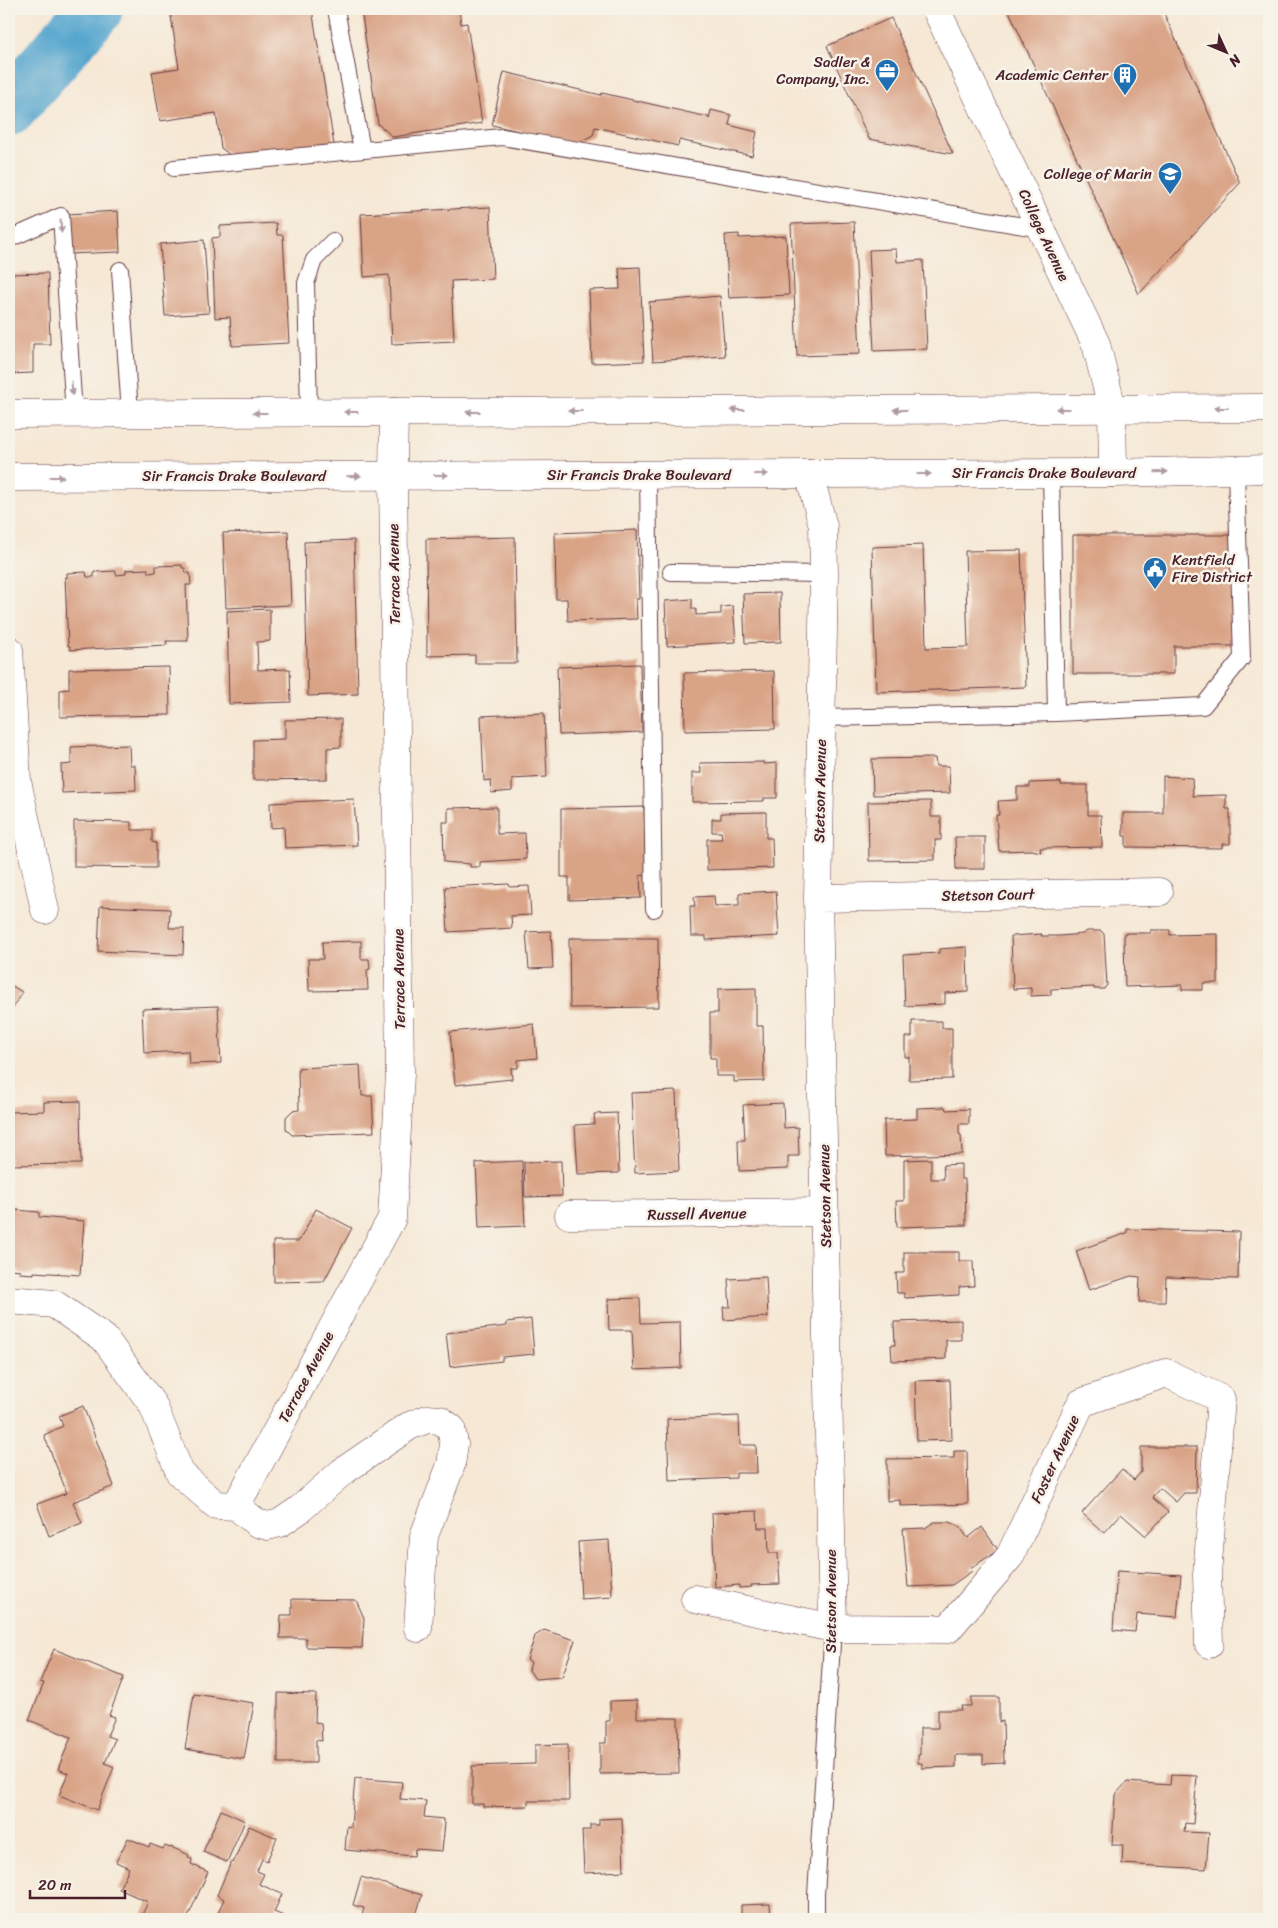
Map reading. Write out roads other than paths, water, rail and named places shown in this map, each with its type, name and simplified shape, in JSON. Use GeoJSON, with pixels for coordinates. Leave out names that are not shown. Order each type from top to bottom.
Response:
{"type":"FeatureCollection","features":[{"type":"Feature","properties":{"kind":"street","name":"College Avenue"},"geometry":{"type":"LineString","coordinates":[[936,9],[1096,344],[1112,408],[1113,473]]}},
{"type":"Feature","properties":{"kind":"street"},"geometry":{"type":"LineString","coordinates":[[9,414],[1269,408]]}},
{"type":"Feature","properties":{"kind":"street","name":"Terrace Avenue"},"geometry":{"type":"LineString","coordinates":[[236,1506],[392,1218],[400,1074],[392,475],[394,412]]}},
{"type":"Feature","properties":{"kind":"street","name":"Sir Francis Drake Boulevard"},"geometry":{"type":"LineString","coordinates":[[9,477],[1113,473],[1269,469]]}},
{"type":"Feature","properties":{"kind":"street","name":"Stetson Avenue"},"geometry":{"type":"LineString","coordinates":[[809,474],[823,526],[824,574],[818,898],[833,1628]]}},
{"type":"Feature","properties":{"kind":"street"},"geometry":{"type":"LineString","coordinates":[[9,650],[17,781],[45,910]]}},
{"type":"Feature","properties":{"kind":"street","name":"Stetson Court"},"geometry":{"type":"LineString","coordinates":[[818,898],[1159,892]]}},
{"type":"Feature","properties":{"kind":"street","name":"Russell Avenue"},"geometry":{"type":"LineString","coordinates":[[569,1216],[825,1212]]}},
{"type":"Feature","properties":{"kind":"street"},"geometry":{"type":"LineString","coordinates":[[9,1300],[54,1304],[104,1338],[153,1404],[180,1473],[216,1505],[236,1506],[257,1523],[268,1526],[280,1523],[299,1510],[342,1472],[409,1426],[428,1419],[440,1420],[451,1428],[454,1444],[451,1465],[424,1536],[418,1628]]}},
{"type":"Feature","properties":{"kind":"street","name":"Foster Avenue"},"geometry":{"type":"LineString","coordinates":[[695,1599],[833,1628],[948,1629],[1010,1556],[1081,1403],[1166,1373],[1221,1399],[1207,1575],[1209,1644]]}},
{"type":"Feature","properties":{"kind":"lane"},"geometry":{"type":"LineString","coordinates":[[336,9],[362,150]]}},
{"type":"Feature","properties":{"kind":"lane"},"geometry":{"type":"LineString","coordinates":[[174,168],[502,137],[1041,229]]}},
{"type":"Feature","properties":{"kind":"lane"},"geometry":{"type":"LineString","coordinates":[[9,239],[61,216],[74,414]]}},
{"type":"Feature","properties":{"kind":"lane"},"geometry":{"type":"LineString","coordinates":[[309,412],[306,283],[314,260],[334,241]]}},
{"type":"Feature","properties":{"kind":"lane"},"geometry":{"type":"LineString","coordinates":[[120,270],[130,413]]}},
{"type":"Feature","properties":{"kind":"lane"},"geometry":{"type":"LineString","coordinates":[[821,718],[1056,713],[1202,706],[1242,658],[1236,470]]}},
{"type":"Feature","properties":{"kind":"lane"},"geometry":{"type":"LineString","coordinates":[[1051,473],[1056,713]]}},
{"type":"Feature","properties":{"kind":"lane"},"geometry":{"type":"LineString","coordinates":[[648,475],[654,909]]}},
{"type":"Feature","properties":{"kind":"lane"},"geometry":{"type":"LineString","coordinates":[[671,572],[824,574]]}},
{"type":"Feature","properties":{"kind":"lane","name":"Stetson Avenue"},"geometry":{"type":"LineString","coordinates":[[816,1919],[833,1628]]}},
{"type":"Feature","properties":{"kind":"waterway"},"geometry":{"type":"LineString","coordinates":[[9,108],[95,9]]}},
{"type":"Feature","properties":{"kind":"place","name":"Sadler & Company, Inc."},"geometry":{"type":"Point","coordinates":[887,92]}},
{"type":"Feature","properties":{"kind":"place","name":"Academic Center"},"geometry":{"type":"Point","coordinates":[1125,96]}},
{"type":"Feature","properties":{"kind":"place","name":"College of Marin"},"geometry":{"type":"Point","coordinates":[1170,195]}},
{"type":"Feature","properties":{"kind":"place","name":"Kentfield Fire District"},"geometry":{"type":"Point","coordinates":[1155,590]}}]}
